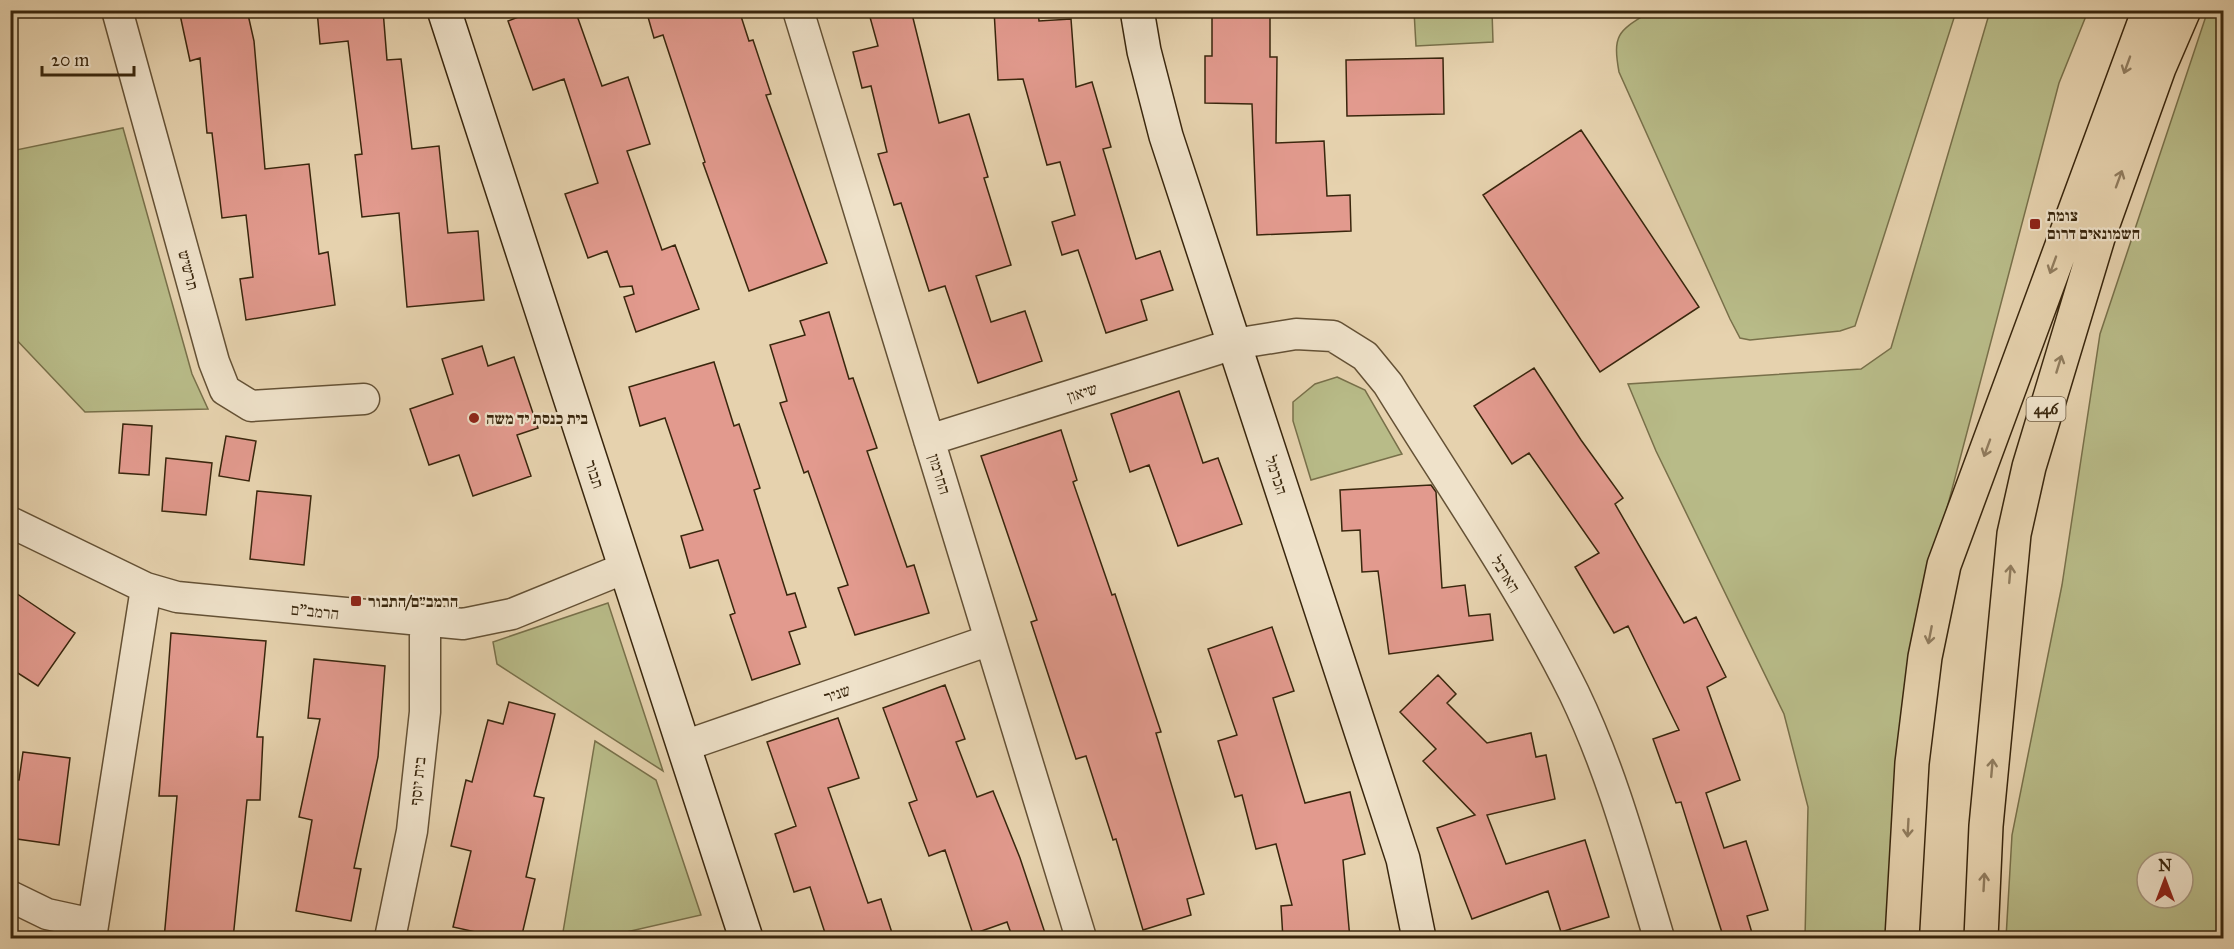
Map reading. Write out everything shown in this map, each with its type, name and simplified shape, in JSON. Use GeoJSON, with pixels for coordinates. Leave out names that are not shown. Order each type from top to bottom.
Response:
{"type":"FeatureCollection","features":[{"type":"Feature","properties":{"kind":"main road","name":"446"},"geometry":{"type":"LineString","coordinates":[[1902,939],[1912,763],[1925,657],[1944,565],[2149,10]]}},
{"type":"Feature","properties":{"kind":"main road","name":"446"},"geometry":{"type":"LineString","coordinates":[[1981,939],[1986,826],[2014,534],[2029,466],[2098,238],[2159,68],[2184,10]]}},
{"type":"Feature","properties":{"kind":"street","name":"תרשיש"},"geometry":{"type":"LineString","coordinates":[[117,10],[214,362],[225,390],[251,406],[364,399]]}},
{"type":"Feature","properties":{"kind":"street","name":"תבור"},"geometry":{"type":"LineString","coordinates":[[444,10],[746,939]]}},
{"type":"Feature","properties":{"kind":"street","name":"החרמון"},"geometry":{"type":"LineString","coordinates":[[798,10],[1082,939]]}},
{"type":"Feature","properties":{"kind":"street","name":"הכרמל"},"geometry":{"type":"LineString","coordinates":[[1137,10],[1166,136],[1403,859],[1419,939]]}},
{"type":"Feature","properties":{"kind":"street","name":"הארבל"},"geometry":{"type":"LineString","coordinates":[[1234,344],[1296,334],[1333,336],[1365,356],[1388,384],[1537,624],[1574,693],[1609,773],[1659,939]]}},
{"type":"Feature","properties":{"kind":"street","name":"שיאון"},"geometry":{"type":"LineString","coordinates":[[929,440],[1234,344]]}},
{"type":"Feature","properties":{"kind":"street","name":"הרמב\"ם"},"geometry":{"type":"LineString","coordinates":[[10,522],[146,588],[177,597],[463,624],[512,614],[625,568]]}},
{"type":"Feature","properties":{"kind":"street"},"geometry":{"type":"LineString","coordinates":[[10,896],[92,932],[146,588]]}},
{"type":"Feature","properties":{"kind":"street","name":"בית יוסף"},"geometry":{"type":"LineString","coordinates":[[390,939],[412,831],[425,712],[425,621]]}},
{"type":"Feature","properties":{"kind":"street","name":"שניר"},"geometry":{"type":"LineString","coordinates":[[684,746],[990,640]]}},
{"type":"Feature","properties":{"kind":"green space"},"geometry":{"type":"Polygon","coordinates":[[[2208,10],[2224,11],[2223,938],[2006,938],[2012,835],[2062,585],[2100,334],[2208,10]]]}},
{"type":"Feature","properties":{"kind":"green space"},"geometry":{"type":"Polygon","coordinates":[[[1414,11],[1492,11],[1493,42],[1416,46],[1414,11]]]}},
{"type":"Feature","properties":{"kind":"green space"},"geometry":{"type":"Polygon","coordinates":[[[1651,11],[1954,11],[1954,18],[1855,326],[1840,331],[1750,340],[1740,338],[1619,72],[1617,49],[1620,34],[1651,11]]]}},
{"type":"Feature","properties":{"kind":"green space"},"geometry":{"type":"Polygon","coordinates":[[[1990,11],[2088,11],[2059,83],[1936,550],[1894,938],[1805,938],[1808,807],[1784,714],[1656,451],[1628,384],[1861,369],[1891,348],[1990,11]]]}},
{"type":"Feature","properties":{"kind":"green space"},"geometry":{"type":"Polygon","coordinates":[[[123,128],[192,374],[208,409],[85,412],[11,334],[11,151],[123,128]]]}},
{"type":"Feature","properties":{"kind":"green space"},"geometry":{"type":"Polygon","coordinates":[[[1337,377],[1365,390],[1402,454],[1311,480],[1293,421],[1293,402],[1315,384],[1337,377]]]}},
{"type":"Feature","properties":{"kind":"green space"},"geometry":{"type":"Polygon","coordinates":[[[608,603],[663,771],[497,664],[493,642],[608,603]]]}},
{"type":"Feature","properties":{"kind":"green space"},"geometry":{"type":"Polygon","coordinates":[[[595,741],[656,780],[701,915],[600,938],[562,938],[595,741]]]}},
{"type":"Feature","properties":{"kind":"building"},"geometry":{"type":"Polygon","coordinates":[[[179,10],[247,10],[254,41],[265,169],[309,164],[319,254],[328,252],[335,305],[246,320],[240,279],[253,277],[246,215],[222,218],[212,133],[207,133],[200,58],[190,61],[179,10]]]}},
{"type":"Feature","properties":{"kind":"building"},"geometry":{"type":"Polygon","coordinates":[[[317,10],[383,10],[387,60],[401,59],[412,149],[439,146],[448,233],[478,231],[484,300],[407,307],[399,213],[362,217],[355,155],[362,154],[348,41],[320,44],[317,10]]]}},
{"type":"Feature","properties":{"kind":"building"},"geometry":{"type":"Polygon","coordinates":[[[536,10],[575,10],[602,86],[628,77],[650,144],[627,151],[662,250],[675,245],[699,309],[636,332],[624,297],[634,294],[632,286],[620,287],[607,251],[588,258],[565,194],[598,183],[564,79],[533,90],[508,21],[536,10]]]}},
{"type":"Feature","properties":{"kind":"building"},"geometry":{"type":"Polygon","coordinates":[[[646,10],[739,10],[749,41],[753,40],[771,94],[766,95],[827,263],[749,291],[703,163],[705,162],[663,35],[654,38],[646,10]]]}},
{"type":"Feature","properties":{"kind":"building"},"geometry":{"type":"Polygon","coordinates":[[[868,10],[911,10],[939,123],[969,114],[988,177],[984,178],[1011,265],[976,276],[991,322],[1025,311],[1042,361],[978,383],[945,286],[929,291],[901,203],[894,205],[878,154],[887,152],[871,86],[862,88],[853,52],[878,46],[868,10]]]}},
{"type":"Feature","properties":{"kind":"building"},"geometry":{"type":"Polygon","coordinates":[[[994,10],[1038,10],[1039,21],[1071,19],[1076,87],[1092,82],[1111,147],[1103,149],[1136,259],[1160,251],[1173,290],[1141,300],[1147,320],[1106,333],[1078,250],[1062,255],[1052,222],[1075,215],[1060,162],[1047,165],[1023,79],[998,80],[994,10]]]}},
{"type":"Feature","properties":{"kind":"building"},"geometry":{"type":"Polygon","coordinates":[[[1212,14],[1270,14],[1270,57],[1277,57],[1276,143],[1324,141],[1327,196],[1350,195],[1351,231],[1257,235],[1252,104],[1205,103],[1205,56],[1212,56],[1212,14]]]}},
{"type":"Feature","properties":{"kind":"building"},"geometry":{"type":"Polygon","coordinates":[[[1443,58],[1444,114],[1347,116],[1346,60],[1443,58]]]}},
{"type":"Feature","properties":{"kind":"building"},"geometry":{"type":"Polygon","coordinates":[[[1581,130],[1699,307],[1600,372],[1483,195],[1581,130]]]}},
{"type":"Feature","properties":{"kind":"building"},"geometry":{"type":"Polygon","coordinates":[[[829,312],[849,379],[853,378],[877,448],[867,451],[907,567],[914,565],[929,613],[855,635],[838,588],[848,585],[808,471],[804,473],[780,403],[787,401],[770,345],[805,335],[800,321],[829,312]]]}},
{"type":"Feature","properties":{"kind":"building","name":"בית כנסת יד משה"},"geometry":{"type":"Polygon","coordinates":[[[482,346],[488,366],[514,357],[538,428],[517,435],[531,476],[473,496],[459,455],[429,465],[410,409],[453,394],[442,359],[482,346]]]}},
{"type":"Feature","properties":{"kind":"building"},"geometry":{"type":"Polygon","coordinates":[[[714,362],[734,426],[739,424],[760,488],[754,490],[787,595],[795,593],[806,627],[789,632],[800,664],[752,680],[730,615],[735,613],[718,560],[690,568],[681,536],[703,530],[665,418],[640,426],[629,387],[714,362]]]}},
{"type":"Feature","properties":{"kind":"building"},"geometry":{"type":"Polygon","coordinates":[[[1534,368],[1581,440],[1623,498],[1615,504],[1684,623],[1696,617],[1726,677],[1707,687],[1740,780],[1706,793],[1724,848],[1746,841],[1768,910],[1747,916],[1752,933],[1724,939],[1681,802],[1676,803],[1653,739],[1679,730],[1628,626],[1614,633],[1575,567],[1599,553],[1529,453],[1512,464],[1474,406],[1534,368]]]}},
{"type":"Feature","properties":{"kind":"building"},"geometry":{"type":"Polygon","coordinates":[[[1179,391],[1203,463],[1218,458],[1242,524],[1178,546],[1149,465],[1130,472],[1111,414],[1179,391]]]}},
{"type":"Feature","properties":{"kind":"building"},"geometry":{"type":"Polygon","coordinates":[[[123,424],[152,426],[149,475],[119,473],[123,424]]]}},
{"type":"Feature","properties":{"kind":"building"},"geometry":{"type":"Polygon","coordinates":[[[1061,430],[1077,480],[1073,482],[1112,595],[1115,594],[1161,732],[1156,733],[1204,894],[1187,899],[1191,915],[1143,930],[1116,839],[1113,840],[1086,756],[1076,759],[1031,622],[1037,620],[981,456],[1061,430]]]}},
{"type":"Feature","properties":{"kind":"building"},"geometry":{"type":"Polygon","coordinates":[[[226,436],[256,441],[249,481],[219,476],[226,436]]]}},
{"type":"Feature","properties":{"kind":"building"},"geometry":{"type":"Polygon","coordinates":[[[166,458],[212,463],[206,515],[162,511],[166,458]]]}},
{"type":"Feature","properties":{"kind":"building"},"geometry":{"type":"Polygon","coordinates":[[[1431,485],[1436,492],[1442,588],[1465,585],[1469,616],[1490,614],[1493,640],[1389,654],[1378,571],[1362,572],[1360,530],[1342,531],[1340,490],[1431,485]]]}},
{"type":"Feature","properties":{"kind":"building"},"geometry":{"type":"Polygon","coordinates":[[[257,491],[311,496],[304,565],[250,559],[257,491]]]}},
{"type":"Feature","properties":{"kind":"building"},"geometry":{"type":"Polygon","coordinates":[[[10,589],[75,633],[38,686],[10,668],[10,589]]]}},
{"type":"Feature","properties":{"kind":"building"},"geometry":{"type":"Polygon","coordinates":[[[1272,627],[1294,691],[1273,698],[1305,803],[1350,792],[1365,854],[1343,860],[1350,939],[1283,939],[1281,906],[1292,905],[1276,844],[1256,849],[1242,795],[1235,797],[1218,741],[1237,735],[1208,649],[1272,627]]]}},
{"type":"Feature","properties":{"kind":"building"},"geometry":{"type":"Polygon","coordinates":[[[171,633],[266,641],[257,737],[263,737],[260,800],[247,800],[233,939],[164,939],[177,796],[159,796],[171,633]]]}},
{"type":"Feature","properties":{"kind":"building"},"geometry":{"type":"Polygon","coordinates":[[[314,659],[385,666],[378,757],[354,868],[361,869],[351,921],[296,911],[312,820],[299,817],[320,719],[308,718],[314,659]]]}},
{"type":"Feature","properties":{"kind":"building"},"geometry":{"type":"Polygon","coordinates":[[[1438,675],[1456,694],[1447,703],[1487,743],[1531,733],[1536,757],[1546,755],[1555,799],[1487,815],[1506,864],[1585,840],[1609,917],[1561,932],[1548,891],[1472,919],[1437,828],[1475,815],[1423,761],[1436,749],[1400,712],[1438,675]]]}},
{"type":"Feature","properties":{"kind":"building"},"geometry":{"type":"Polygon","coordinates":[[[945,685],[965,739],[956,742],[977,797],[993,791],[1020,858],[1047,939],[1013,939],[1007,922],[973,934],[945,850],[929,856],[909,803],[917,800],[883,708],[945,685]]]}},
{"type":"Feature","properties":{"kind":"building"},"geometry":{"type":"Polygon","coordinates":[[[509,702],[555,714],[534,796],[544,798],[526,877],[535,879],[521,939],[507,939],[453,927],[471,851],[451,846],[466,780],[472,782],[488,720],[503,724],[509,702]]]}},
{"type":"Feature","properties":{"kind":"building"},"geometry":{"type":"Polygon","coordinates":[[[838,718],[859,778],[828,788],[868,903],[881,899],[894,939],[827,939],[810,887],[794,892],[775,834],[796,826],[767,742],[838,718]]]}},
{"type":"Feature","properties":{"kind":"building"},"geometry":{"type":"Polygon","coordinates":[[[23,752],[70,758],[59,845],[10,838],[10,779],[19,780],[23,752]]]}},
{"type":"Feature","properties":{"kind":"place","name":"צומת חשמונאים דרום"},"geometry":{"type":"Point","coordinates":[2035,224]}},
{"type":"Feature","properties":{"kind":"place","name":"בית כנסת יד משה"},"geometry":{"type":"Point","coordinates":[474,418]}},
{"type":"Feature","properties":{"kind":"place","name":"הרמב״ם/התבור"},"geometry":{"type":"Point","coordinates":[356,601]}}]}
